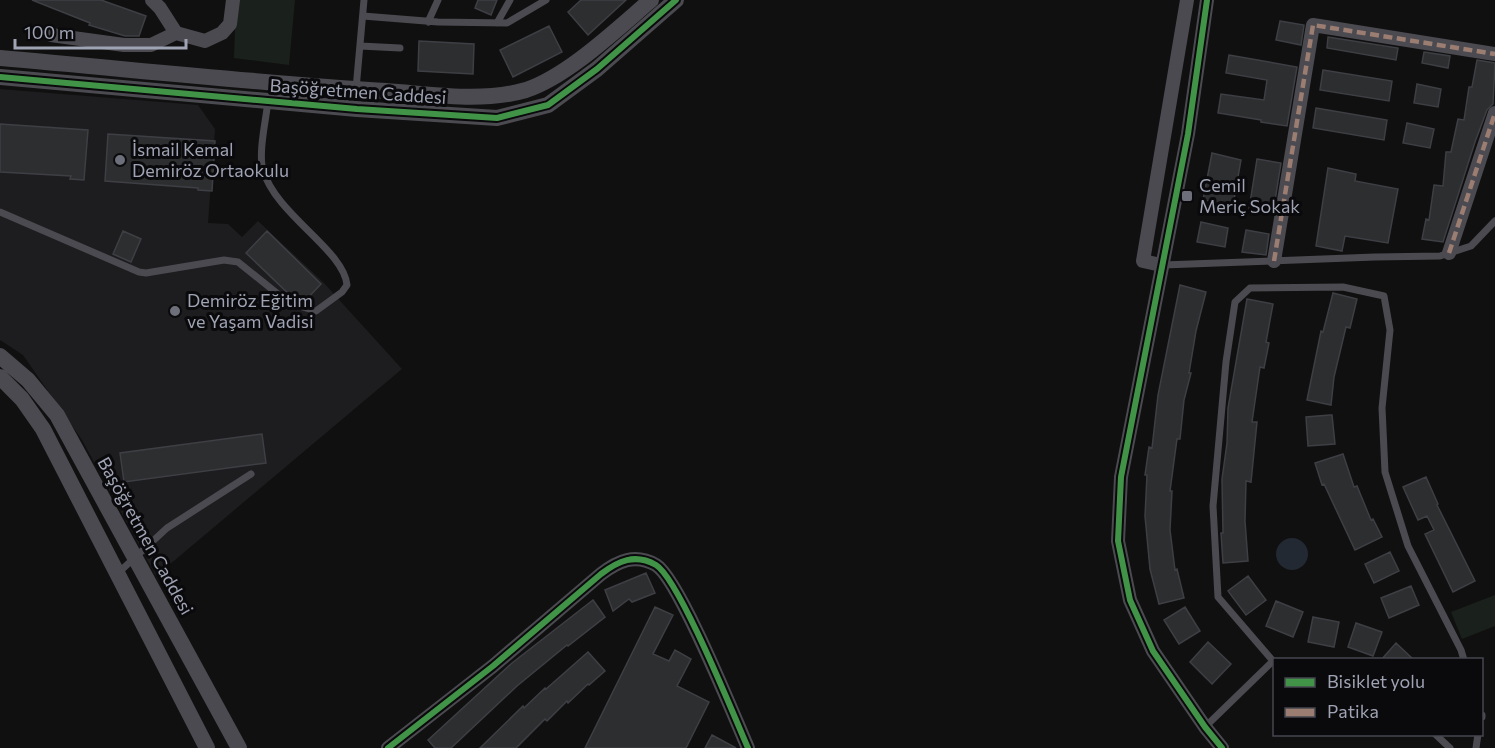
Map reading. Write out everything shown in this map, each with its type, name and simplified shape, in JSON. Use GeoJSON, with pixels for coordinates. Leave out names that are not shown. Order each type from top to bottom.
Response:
{"type":"FeatureCollection","features":[{"type":"Feature","properties":{"kind":"street"},"geometry":{"type":"LineString","coordinates":[[152,0],[176,33]]}},
{"type":"Feature","properties":{"kind":"street"},"geometry":{"type":"LineString","coordinates":[[51,35],[124,45],[151,45],[176,33],[205,41],[222,33],[230,24],[233,0]]}},
{"type":"Feature","properties":{"kind":"street","name":"Başöğretmen Caddesi"},"geometry":{"type":"LineString","coordinates":[[0,58],[356,89],[493,97],[546,82],[596,48],[651,0]]}},
{"type":"Feature","properties":{"kind":"street","name":"Başöğretmen Caddesi"},"geometry":{"type":"LineString","coordinates":[[0,77],[268,101],[497,118],[548,105],[597,69],[676,0]]}},
{"type":"Feature","properties":{"kind":"street"},"geometry":{"type":"LineString","coordinates":[[1161,265],[1143,261],[1187,0]]}},
{"type":"Feature","properties":{"kind":"street"},"geometry":{"type":"LineString","coordinates":[[1207,0],[1188,134],[1121,477],[1118,541],[1130,600],[1153,651],[1222,748]]}},
{"type":"Feature","properties":{"kind":"street"},"geometry":{"type":"LineString","coordinates":[[1274,261],[1313,25],[1495,54]]}},
{"type":"Feature","properties":{"kind":"street"},"geometry":{"type":"LineString","coordinates":[[1449,253],[1495,113]]}},
{"type":"Feature","properties":{"kind":"street","name":"Başöğretmen Caddesi"},"geometry":{"type":"LineString","coordinates":[[0,356],[28,380],[57,415],[239,748]]}},
{"type":"Feature","properties":{"kind":"street"},"geometry":{"type":"LineString","coordinates":[[0,377],[22,399],[43,429],[207,748]]}},
{"type":"Feature","properties":{"kind":"street"},"geometry":{"type":"LineString","coordinates":[[388,748],[493,666],[617,562],[631,559],[657,566],[678,593],[748,748]]}},
{"type":"Feature","properties":{"kind":"lane"},"geometry":{"type":"LineString","coordinates":[[356,89],[364,0]]}},
{"type":"Feature","properties":{"kind":"lane"},"geometry":{"type":"LineString","coordinates":[[428,22],[438,0]]}},
{"type":"Feature","properties":{"kind":"lane"},"geometry":{"type":"LineString","coordinates":[[497,23],[510,0]]}},
{"type":"Feature","properties":{"kind":"lane"},"geometry":{"type":"LineString","coordinates":[[363,16],[428,22],[507,23],[546,0]]}},
{"type":"Feature","properties":{"kind":"lane"},"geometry":{"type":"LineString","coordinates":[[360,45],[400,48]]}},
{"type":"Feature","properties":{"kind":"lane"},"geometry":{"type":"LineString","coordinates":[[0,212],[139,272],[146,273],[224,260],[238,262],[289,303],[316,311],[342,292],[347,285],[346,276],[340,264],[286,210],[269,186],[261,162],[268,101]]}},
{"type":"Feature","properties":{"kind":"lane"},"geometry":{"type":"LineString","coordinates":[[1161,265],[1375,256],[1440,256],[1471,246],[1495,221]]}},
{"type":"Feature","properties":{"kind":"lane"},"geometry":{"type":"LineString","coordinates":[[1273,660],[1218,597],[1213,506],[1226,362],[1235,302],[1250,288],[1343,287],[1383,296],[1390,330],[1382,408],[1384,472],[1408,546],[1463,658]]}},
{"type":"Feature","properties":{"kind":"lane"},"geometry":{"type":"LineString","coordinates":[[117,574],[167,528],[251,474]]}},
{"type":"Feature","properties":{"kind":"lane"},"geometry":{"type":"LineString","coordinates":[[1205,727],[1273,662]]}},
{"type":"Feature","properties":{"kind":"lane"},"geometry":{"type":"LineString","coordinates":[[1436,736],[1450,748]]}},
{"type":"Feature","properties":{"kind":"shaded area"},"geometry":{"type":"Polygon","coordinates":[[[236,0],[295,0],[289,65],[234,58],[236,0]]]}},
{"type":"Feature","properties":{"kind":"shaded area","name":"Demiröz Eğitim ve Yaşam Vadisi"},"geometry":{"type":"Polygon","coordinates":[[[0,89],[198,105],[215,129],[208,223],[228,224],[242,237],[258,221],[323,282],[402,369],[156,576],[82,440],[23,355],[0,340],[0,89]]]}},
{"type":"Feature","properties":{"kind":"shaded area"},"geometry":{"type":"Polygon","coordinates":[[[1292,538],[1303,543],[1308,554],[1303,565],[1292,570],[1281,565],[1276,554],[1281,543],[1292,538]]]}},
{"type":"Feature","properties":{"kind":"shaded area"},"geometry":{"type":"Polygon","coordinates":[[[1495,595],[1495,626],[1462,639],[1451,612],[1495,595]]]}},
{"type":"Feature","properties":{"kind":"building"},"geometry":{"type":"Polygon","coordinates":[[[32,0],[101,0],[146,16],[139,36],[125,36],[89,25],[90,23],[32,0]]]}},
{"type":"Feature","properties":{"kind":"building"},"geometry":{"type":"Polygon","coordinates":[[[478,0],[497,0],[491,15],[475,8],[478,0]]]}},
{"type":"Feature","properties":{"kind":"building"},"geometry":{"type":"Polygon","coordinates":[[[581,0],[626,0],[588,35],[568,12],[581,0]]]}},
{"type":"Feature","properties":{"kind":"building"},"geometry":{"type":"Polygon","coordinates":[[[1280,21],[1304,25],[1301,45],[1276,40],[1280,21]]]}},
{"type":"Feature","properties":{"kind":"building"},"geometry":{"type":"Polygon","coordinates":[[[549,26],[562,52],[513,77],[500,50],[549,26]]]}},
{"type":"Feature","properties":{"kind":"building"},"geometry":{"type":"Polygon","coordinates":[[[1328,37],[1398,48],[1396,60],[1327,48],[1328,37]]]}},
{"type":"Feature","properties":{"kind":"building"},"geometry":{"type":"Polygon","coordinates":[[[419,41],[474,44],[473,74],[418,71],[419,41]]]}},
{"type":"Feature","properties":{"kind":"building"},"geometry":{"type":"Polygon","coordinates":[[[1424,52],[1450,56],[1448,68],[1422,63],[1424,52]]]}},
{"type":"Feature","properties":{"kind":"building"},"geometry":{"type":"Polygon","coordinates":[[[1229,55],[1297,67],[1287,126],[1218,113],[1221,94],[1264,100],[1267,80],[1226,73],[1229,55]]]}},
{"type":"Feature","properties":{"kind":"building"},"geometry":{"type":"Polygon","coordinates":[[[1477,60],[1495,63],[1493,104],[1487,110],[1475,142],[1443,242],[1422,239],[1426,219],[1429,220],[1434,185],[1443,186],[1446,152],[1451,152],[1458,119],[1464,120],[1469,87],[1472,87],[1477,60]]]}},
{"type":"Feature","properties":{"kind":"building"},"geometry":{"type":"Polygon","coordinates":[[[1323,70],[1392,81],[1389,101],[1320,90],[1323,70]]]}},
{"type":"Feature","properties":{"kind":"building"},"geometry":{"type":"Polygon","coordinates":[[[1417,84],[1441,89],[1438,107],[1414,103],[1417,84]]]}},
{"type":"Feature","properties":{"kind":"building"},"geometry":{"type":"Polygon","coordinates":[[[1316,108],[1387,120],[1384,140],[1313,128],[1316,108]]]}},
{"type":"Feature","properties":{"kind":"building"},"geometry":{"type":"Polygon","coordinates":[[[1407,123],[1434,129],[1430,148],[1403,143],[1407,123]]]}},
{"type":"Feature","properties":{"kind":"building"},"geometry":{"type":"Polygon","coordinates":[[[0,124],[88,130],[84,180],[70,179],[71,176],[0,172],[0,124]]]}},
{"type":"Feature","properties":{"kind":"building"},"geometry":{"type":"Polygon","coordinates":[[[108,134],[215,141],[212,191],[105,181],[108,134]]]}},
{"type":"Feature","properties":{"kind":"building"},"geometry":{"type":"Polygon","coordinates":[[[1212,153],[1241,160],[1233,205],[1203,200],[1212,153]]]}},
{"type":"Feature","properties":{"kind":"building"},"geometry":{"type":"Polygon","coordinates":[[[1257,159],[1281,163],[1273,213],[1249,209],[1257,159]]]}},
{"type":"Feature","properties":{"kind":"building"},"geometry":{"type":"Polygon","coordinates":[[[1328,168],[1356,174],[1355,181],[1398,189],[1388,243],[1345,236],[1342,251],[1316,246],[1328,168]]]}},
{"type":"Feature","properties":{"kind":"building"},"geometry":{"type":"Polygon","coordinates":[[[1201,222],[1228,228],[1225,247],[1197,242],[1201,222]]]}},
{"type":"Feature","properties":{"kind":"building"},"geometry":{"type":"Polygon","coordinates":[[[1246,230],[1269,234],[1266,255],[1242,252],[1246,230]]]}},
{"type":"Feature","properties":{"kind":"building"},"geometry":{"type":"Polygon","coordinates":[[[123,231],[141,239],[131,262],[113,254],[123,231]]]}},
{"type":"Feature","properties":{"kind":"building"},"geometry":{"type":"Polygon","coordinates":[[[267,231],[321,284],[304,302],[293,298],[246,253],[267,231]]]}},
{"type":"Feature","properties":{"kind":"building"},"geometry":{"type":"Polygon","coordinates":[[[1180,285],[1206,292],[1196,331],[1189,373],[1191,373],[1184,400],[1180,439],[1177,439],[1170,491],[1172,491],[1170,530],[1175,570],[1177,569],[1184,598],[1159,604],[1150,569],[1145,516],[1147,475],[1145,475],[1149,447],[1152,448],[1158,395],[1180,285]]]}},
{"type":"Feature","properties":{"kind":"building"},"geometry":{"type":"Polygon","coordinates":[[[1333,293],[1357,299],[1350,328],[1346,327],[1334,377],[1331,405],[1307,400],[1321,331],[1323,332],[1333,293]]]}},
{"type":"Feature","properties":{"kind":"building"},"geometry":{"type":"Polygon","coordinates":[[[1247,299],[1273,304],[1266,342],[1269,343],[1264,368],[1260,367],[1252,422],[1257,422],[1251,482],[1246,481],[1245,521],[1248,561],[1223,563],[1222,479],[1227,443],[1228,408],[1247,299]]]}},
{"type":"Feature","properties":{"kind":"building"},"geometry":{"type":"Polygon","coordinates":[[[1332,415],[1335,444],[1308,446],[1306,417],[1332,415]]]}},
{"type":"Feature","properties":{"kind":"building"},"geometry":{"type":"Polygon","coordinates":[[[262,434],[266,463],[124,482],[120,453],[262,434]]]}},
{"type":"Feature","properties":{"kind":"building"},"geometry":{"type":"Polygon","coordinates":[[[1343,454],[1354,487],[1357,486],[1371,520],[1373,519],[1382,537],[1355,550],[1324,484],[1322,485],[1315,463],[1343,454]]]}},
{"type":"Feature","properties":{"kind":"building"},"geometry":{"type":"Polygon","coordinates":[[[1426,477],[1437,505],[1475,581],[1453,592],[1425,534],[1434,530],[1427,516],[1418,520],[1403,487],[1426,477]]]}},
{"type":"Feature","properties":{"kind":"building"},"geometry":{"type":"Polygon","coordinates":[[[1390,552],[1399,571],[1374,583],[1365,564],[1390,552]]]}},
{"type":"Feature","properties":{"kind":"building"},"geometry":{"type":"Polygon","coordinates":[[[646,573],[655,593],[632,602],[629,599],[613,611],[605,590],[646,573]]]}},
{"type":"Feature","properties":{"kind":"building"},"geometry":{"type":"Polygon","coordinates":[[[1248,576],[1266,600],[1246,615],[1228,591],[1248,576]]]}},
{"type":"Feature","properties":{"kind":"building"},"geometry":{"type":"Polygon","coordinates":[[[1411,586],[1419,605],[1389,618],[1381,598],[1411,586]]]}},
{"type":"Feature","properties":{"kind":"building"},"geometry":{"type":"Polygon","coordinates":[[[593,600],[605,617],[517,686],[451,748],[435,748],[428,740],[512,663],[593,600]]]}},
{"type":"Feature","properties":{"kind":"building"},"geometry":{"type":"Polygon","coordinates":[[[1276,601],[1303,612],[1293,637],[1266,626],[1276,601]]]}},
{"type":"Feature","properties":{"kind":"building"},"geometry":{"type":"Polygon","coordinates":[[[655,607],[673,615],[653,654],[669,661],[675,650],[691,659],[677,686],[709,702],[686,748],[585,748],[655,607]]]}},
{"type":"Feature","properties":{"kind":"building"},"geometry":{"type":"Polygon","coordinates":[[[1185,607],[1200,631],[1179,644],[1164,620],[1185,607]]]}},
{"type":"Feature","properties":{"kind":"building"},"geometry":{"type":"Polygon","coordinates":[[[1313,617],[1339,622],[1334,647],[1308,642],[1313,617]]]}},
{"type":"Feature","properties":{"kind":"building"},"geometry":{"type":"Polygon","coordinates":[[[1356,623],[1382,632],[1373,656],[1348,647],[1356,623]]]}},
{"type":"Feature","properties":{"kind":"building"},"geometry":{"type":"Polygon","coordinates":[[[1208,642],[1231,664],[1212,684],[1190,662],[1208,642]]]}},
{"type":"Feature","properties":{"kind":"building"},"geometry":{"type":"Polygon","coordinates":[[[1396,643],[1412,658],[1383,658],[1396,643]]]}},
{"type":"Feature","properties":{"kind":"building"},"geometry":{"type":"Polygon","coordinates":[[[588,652],[605,671],[568,703],[567,701],[547,721],[545,719],[516,748],[480,748],[523,706],[524,708],[588,652]]]}},
{"type":"Feature","properties":{"kind":"building"},"geometry":{"type":"Polygon","coordinates":[[[712,735],[736,748],[705,748],[712,735]]]}},
{"type":"Feature","properties":{"kind":"marked path"},"geometry":{"type":"LineString","coordinates":[[1274,261],[1313,25],[1495,54]]}},
{"type":"Feature","properties":{"kind":"marked path"},"geometry":{"type":"LineString","coordinates":[[1449,253],[1495,113]]}},
{"type":"Feature","properties":{"kind":"cycle path"},"geometry":{"type":"LineString","coordinates":[[0,77],[357,109],[497,118],[548,105],[597,69],[676,0]]}},
{"type":"Feature","properties":{"kind":"cycle path"},"geometry":{"type":"LineString","coordinates":[[1207,0],[1188,134],[1121,477],[1118,541],[1130,600],[1153,651],[1222,748]]}},
{"type":"Feature","properties":{"kind":"cycle path"},"geometry":{"type":"LineString","coordinates":[[388,748],[493,666],[601,574],[620,562],[634,559],[656,565],[678,595],[692,621],[748,748]]}},
{"type":"Feature","properties":{"kind":"place","name":"İsmail Kemal Demiröz Ortaokulu"},"geometry":{"type":"Point","coordinates":[120,160]}},
{"type":"Feature","properties":{"kind":"place","name":"Cemil Meriç Sokak"},"geometry":{"type":"Point","coordinates":[1187,196]}},
{"type":"Feature","properties":{"kind":"place","name":"Demiröz Eğitim ve Yaşam Vadisi"},"geometry":{"type":"Point","coordinates":[175,311]}}]}
